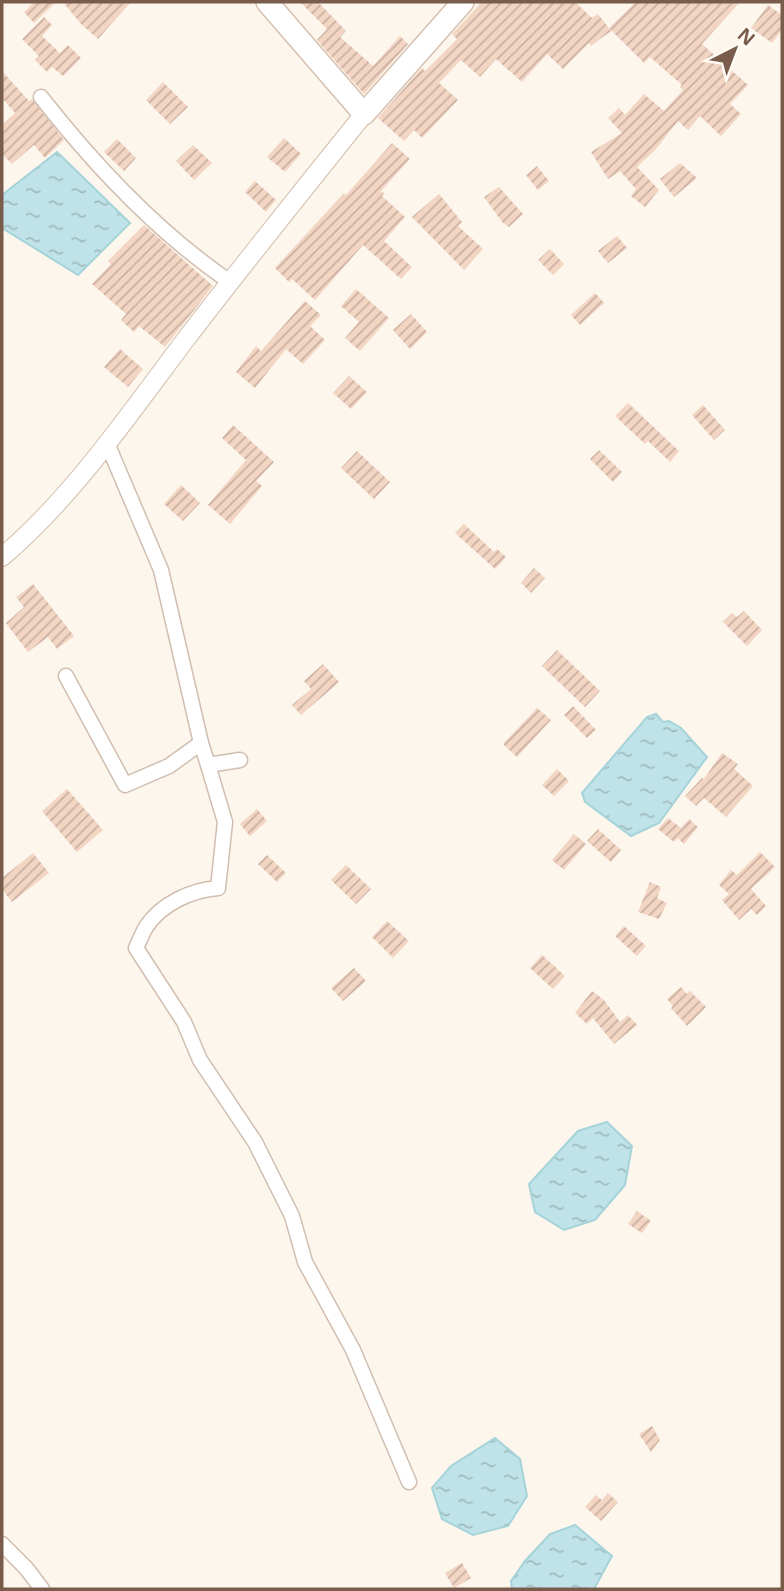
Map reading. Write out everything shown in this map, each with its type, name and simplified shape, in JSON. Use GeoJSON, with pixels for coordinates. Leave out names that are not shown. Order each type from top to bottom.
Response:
{"type":"FeatureCollection","features":[{"type":"Feature","properties":{"kind":"main road"},"geometry":{"type":"LineString","coordinates":[[267,2],[364,114],[463,2]]}},
{"type":"Feature","properties":{"kind":"street"},"geometry":{"type":"LineString","coordinates":[[41,97],[93,159],[159,225],[196,259],[230,282]]}},
{"type":"Feature","properties":{"kind":"street"},"geometry":{"type":"LineString","coordinates":[[2,557],[29,534],[107,443],[230,282],[364,114]]}},
{"type":"Feature","properties":{"kind":"street"},"geometry":{"type":"LineString","coordinates":[[107,443],[161,570],[201,743],[225,822],[218,888],[202,889],[166,906],[146,927],[136,948],[184,1022],[200,1059],[256,1142],[292,1216],[305,1262],[353,1350],[409,1482]]}},
{"type":"Feature","properties":{"kind":"street"},"geometry":{"type":"LineString","coordinates":[[66,676],[125,785],[169,766],[201,743]]}},
{"type":"Feature","properties":{"kind":"street"},"geometry":{"type":"LineString","coordinates":[[208,765],[240,760]]}},
{"type":"Feature","properties":{"kind":"street"},"geometry":{"type":"LineString","coordinates":[[2,1544],[42,1589]]}},
{"type":"Feature","properties":{"kind":"water"},"geometry":{"type":"Polygon","coordinates":[[[57,152],[130,223],[78,275],[2,228],[2,195],[57,152]]]}},
{"type":"Feature","properties":{"kind":"water"},"geometry":{"type":"Polygon","coordinates":[[[656,714],[663,722],[669,721],[681,728],[707,757],[659,823],[631,836],[585,802],[582,793],[647,717],[656,714]]]}},
{"type":"Feature","properties":{"kind":"water"},"geometry":{"type":"Polygon","coordinates":[[[607,1122],[632,1146],[625,1185],[595,1220],[564,1230],[535,1212],[529,1184],[578,1131],[607,1122]]]}},
{"type":"Feature","properties":{"kind":"water"},"geometry":{"type":"Polygon","coordinates":[[[495,1438],[520,1459],[527,1496],[508,1526],[473,1535],[442,1519],[432,1488],[451,1466],[495,1438]]]}},
{"type":"Feature","properties":{"kind":"water"},"geometry":{"type":"Polygon","coordinates":[[[575,1525],[612,1556],[594,1589],[512,1589],[511,1581],[550,1534],[575,1525]]]}},
{"type":"Feature","properties":{"kind":"building"},"geometry":{"type":"Polygon","coordinates":[[[34,2],[56,2],[34,23],[24,12],[34,2]]]}},
{"type":"Feature","properties":{"kind":"building"},"geometry":{"type":"Polygon","coordinates":[[[63,2],[131,2],[98,39],[63,2]]]}},
{"type":"Feature","properties":{"kind":"building"},"geometry":{"type":"Polygon","coordinates":[[[300,2],[318,2],[346,31],[340,37],[373,66],[400,36],[408,44],[364,94],[317,40],[327,29],[300,2]]]}},
{"type":"Feature","properties":{"kind":"building"},"geometry":{"type":"Polygon","coordinates":[[[482,2],[575,2],[592,18],[598,14],[611,31],[591,46],[589,43],[563,69],[547,54],[522,82],[496,59],[480,77],[461,60],[439,83],[458,100],[422,138],[414,130],[404,141],[378,118],[422,68],[425,71],[457,39],[452,34],[482,2]]]}},
{"type":"Feature","properties":{"kind":"building"},"geometry":{"type":"Polygon","coordinates":[[[636,2],[740,2],[702,44],[748,85],[730,104],[741,114],[721,136],[700,116],[688,130],[678,121],[656,149],[637,167],[659,190],[645,207],[631,196],[636,189],[620,171],[608,179],[591,152],[622,133],[608,118],[619,108],[625,115],[644,94],[664,111],[683,90],[680,87],[682,85],[650,57],[644,63],[609,28],[636,2]]]}},
{"type":"Feature","properties":{"kind":"building"},"geometry":{"type":"Polygon","coordinates":[[[768,5],[782,15],[782,30],[772,43],[751,28],[768,5]]]}},
{"type":"Feature","properties":{"kind":"building"},"geometry":{"type":"Polygon","coordinates":[[[44,17],[52,25],[42,36],[60,53],[68,45],[81,58],[63,76],[52,67],[47,72],[35,60],[39,56],[22,39],[44,17]]]}},
{"type":"Feature","properties":{"kind":"building"},"geometry":{"type":"Polygon","coordinates":[[[2,71],[29,101],[32,99],[64,140],[45,158],[34,145],[12,164],[2,154],[2,125],[15,113],[2,98],[2,71]]]}},
{"type":"Feature","properties":{"kind":"building"},"geometry":{"type":"Polygon","coordinates":[[[163,82],[188,107],[170,124],[146,100],[163,82]]]}},
{"type":"Feature","properties":{"kind":"building"},"geometry":{"type":"Polygon","coordinates":[[[284,138],[301,154],[285,172],[267,157],[284,138]]]}},
{"type":"Feature","properties":{"kind":"building"},"geometry":{"type":"Polygon","coordinates":[[[117,139],[136,158],[124,171],[104,152],[117,139]]]}},
{"type":"Feature","properties":{"kind":"building"},"geometry":{"type":"Polygon","coordinates":[[[392,143],[410,159],[381,191],[384,193],[382,196],[405,217],[384,241],[412,267],[401,279],[363,245],[315,300],[292,279],[289,282],[275,268],[392,143]]]}},
{"type":"Feature","properties":{"kind":"building"},"geometry":{"type":"Polygon","coordinates":[[[193,145],[212,163],[194,180],[176,161],[193,145]]]}},
{"type":"Feature","properties":{"kind":"building"},"geometry":{"type":"Polygon","coordinates":[[[680,163],[697,178],[674,197],[660,179],[680,163]]]}},
{"type":"Feature","properties":{"kind":"building"},"geometry":{"type":"Polygon","coordinates":[[[537,166],[549,181],[538,190],[526,175],[537,166]]]}},
{"type":"Feature","properties":{"kind":"building"},"geometry":{"type":"Polygon","coordinates":[[[255,181],[276,200],[266,212],[245,192],[255,181]]]}},
{"type":"Feature","properties":{"kind":"building"},"geometry":{"type":"Polygon","coordinates":[[[499,187],[523,214],[509,227],[484,197],[499,187]]]}},
{"type":"Feature","properties":{"kind":"building"},"geometry":{"type":"Polygon","coordinates":[[[439,194],[462,222],[458,226],[483,249],[464,270],[412,217],[439,194]]]}},
{"type":"Feature","properties":{"kind":"building"},"geometry":{"type":"Polygon","coordinates":[[[144,225],[213,286],[165,347],[139,326],[134,332],[121,320],[126,314],[92,284],[111,264],[108,261],[144,225]]]}},
{"type":"Feature","properties":{"kind":"building"},"geometry":{"type":"Polygon","coordinates":[[[617,236],[627,248],[608,263],[598,251],[617,236]]]}},
{"type":"Feature","properties":{"kind":"building"},"geometry":{"type":"Polygon","coordinates":[[[550,249],[564,264],[553,275],[538,260],[550,249]]]}},
{"type":"Feature","properties":{"kind":"building"},"geometry":{"type":"Polygon","coordinates":[[[356,289],[389,318],[360,351],[345,338],[359,322],[341,306],[356,289]]]}},
{"type":"Feature","properties":{"kind":"building"},"geometry":{"type":"Polygon","coordinates":[[[595,293],[604,303],[580,325],[571,315],[595,293]]]}},
{"type":"Feature","properties":{"kind":"building"},"geometry":{"type":"Polygon","coordinates":[[[305,301],[321,315],[310,326],[325,340],[303,364],[286,349],[255,388],[236,372],[256,346],[261,351],[305,301]]]}},
{"type":"Feature","properties":{"kind":"building"},"geometry":{"type":"Polygon","coordinates":[[[411,314],[427,332],[410,349],[393,330],[411,314]]]}},
{"type":"Feature","properties":{"kind":"building"},"geometry":{"type":"Polygon","coordinates":[[[120,349],[143,369],[128,387],[104,367],[120,349]]]}},
{"type":"Feature","properties":{"kind":"building"},"geometry":{"type":"Polygon","coordinates":[[[349,376],[367,392],[351,409],[333,393],[349,376]]]}},
{"type":"Feature","properties":{"kind":"building"},"geometry":{"type":"Polygon","coordinates":[[[628,403],[679,451],[670,462],[648,441],[645,444],[615,416],[628,403]]]}},
{"type":"Feature","properties":{"kind":"building"},"geometry":{"type":"Polygon","coordinates":[[[703,405],[725,430],[714,440],[692,415],[703,405]]]}},
{"type":"Feature","properties":{"kind":"building"},"geometry":{"type":"Polygon","coordinates":[[[233,425],[274,462],[256,481],[262,486],[230,524],[208,505],[246,460],[222,438],[233,425]]]}},
{"type":"Feature","properties":{"kind":"building"},"geometry":{"type":"Polygon","coordinates":[[[599,450],[622,472],[613,482],[590,459],[599,450]]]}},
{"type":"Feature","properties":{"kind":"building"},"geometry":{"type":"Polygon","coordinates":[[[357,451],[390,482],[374,499],[341,468],[357,451]]]}},
{"type":"Feature","properties":{"kind":"building"},"geometry":{"type":"Polygon","coordinates":[[[181,485],[200,503],[183,521],[164,504],[181,485]]]}},
{"type":"Feature","properties":{"kind":"building"},"geometry":{"type":"Polygon","coordinates":[[[464,524],[494,552],[497,549],[506,557],[495,569],[455,533],[464,524]]]}},
{"type":"Feature","properties":{"kind":"building"},"geometry":{"type":"Polygon","coordinates":[[[534,568],[545,578],[531,593],[521,583],[534,568]]]}},
{"type":"Feature","properties":{"kind":"building"},"geometry":{"type":"Polygon","coordinates":[[[33,584],[74,636],[57,649],[48,637],[28,652],[6,623],[24,607],[16,597],[33,584]]]}},
{"type":"Feature","properties":{"kind":"building"},"geometry":{"type":"Polygon","coordinates":[[[744,611],[762,630],[747,646],[723,622],[732,613],[737,617],[744,611]]]}},
{"type":"Feature","properties":{"kind":"building"},"geometry":{"type":"Polygon","coordinates":[[[557,650],[600,691],[585,707],[542,666],[557,650]]]}},
{"type":"Feature","properties":{"kind":"building"},"geometry":{"type":"Polygon","coordinates":[[[323,664],[339,682],[301,715],[292,705],[311,689],[304,681],[323,664]]]}},
{"type":"Feature","properties":{"kind":"building"},"geometry":{"type":"Polygon","coordinates":[[[573,706],[596,730],[587,738],[564,715],[573,706]]]}},
{"type":"Feature","properties":{"kind":"building"},"geometry":{"type":"Polygon","coordinates":[[[537,708],[551,720],[517,757],[503,744],[537,708]]]}},
{"type":"Feature","properties":{"kind":"building"},"geometry":{"type":"Polygon","coordinates":[[[722,753],[738,764],[734,769],[753,786],[726,817],[704,798],[696,806],[685,796],[704,779],[722,753]]]}},
{"type":"Feature","properties":{"kind":"building"},"geometry":{"type":"Polygon","coordinates":[[[557,769],[569,781],[554,796],[542,785],[557,769]]]}},
{"type":"Feature","properties":{"kind":"building"},"geometry":{"type":"Polygon","coordinates":[[[67,789],[103,830],[77,852],[42,811],[67,789]]]}},
{"type":"Feature","properties":{"kind":"building"},"geometry":{"type":"Polygon","coordinates":[[[257,809],[267,821],[250,836],[240,824],[257,809]]]}},
{"type":"Feature","properties":{"kind":"building"},"geometry":{"type":"Polygon","coordinates":[[[668,818],[681,828],[689,819],[698,827],[684,844],[678,838],[674,842],[658,829],[668,818]]]}},
{"type":"Feature","properties":{"kind":"building"},"geometry":{"type":"Polygon","coordinates":[[[598,829],[621,850],[611,862],[587,841],[598,829]]]}},
{"type":"Feature","properties":{"kind":"building"},"geometry":{"type":"Polygon","coordinates":[[[574,834],[586,844],[564,870],[552,860],[574,834]]]}},
{"type":"Feature","properties":{"kind":"building"},"geometry":{"type":"Polygon","coordinates":[[[760,852],[775,867],[751,889],[766,906],[757,915],[751,909],[739,920],[722,900],[729,894],[719,885],[731,870],[737,875],[760,852]]]}},
{"type":"Feature","properties":{"kind":"building"},"geometry":{"type":"Polygon","coordinates":[[[33,853],[49,873],[12,902],[2,889],[2,878],[33,853]]]}},
{"type":"Feature","properties":{"kind":"building"},"geometry":{"type":"Polygon","coordinates":[[[267,855],[286,873],[277,882],[258,864],[267,855]]]}},
{"type":"Feature","properties":{"kind":"building"},"geometry":{"type":"Polygon","coordinates":[[[346,865],[371,889],[356,904],[331,880],[346,865]]]}},
{"type":"Feature","properties":{"kind":"building"},"geometry":{"type":"Polygon","coordinates":[[[650,882],[661,887],[657,898],[667,903],[659,919],[638,912],[650,882]]]}},
{"type":"Feature","properties":{"kind":"building"},"geometry":{"type":"Polygon","coordinates":[[[387,921],[409,941],[393,958],[372,937],[387,921]]]}},
{"type":"Feature","properties":{"kind":"building"},"geometry":{"type":"Polygon","coordinates":[[[624,926],[646,946],[637,956],[615,936],[624,926]]]}},
{"type":"Feature","properties":{"kind":"building"},"geometry":{"type":"Polygon","coordinates":[[[542,955],[565,976],[553,989],[530,968],[542,955]]]}},
{"type":"Feature","properties":{"kind":"building"},"geometry":{"type":"Polygon","coordinates":[[[354,968],[366,981],[343,1001],[331,988],[354,968]]]}},
{"type":"Feature","properties":{"kind":"building"},"geometry":{"type":"Polygon","coordinates":[[[681,987],[687,994],[690,991],[706,1007],[687,1026],[671,1008],[673,1006],[667,999],[681,987]]]}},
{"type":"Feature","properties":{"kind":"building"},"geometry":{"type":"Polygon","coordinates":[[[592,991],[604,1000],[620,1022],[628,1015],[637,1025],[614,1044],[593,1018],[587,1024],[575,1013],[592,991]]]}},
{"type":"Feature","properties":{"kind":"building"},"geometry":{"type":"Polygon","coordinates":[[[637,1211],[651,1221],[642,1233],[628,1224],[637,1211]]]}},
{"type":"Feature","properties":{"kind":"building"},"geometry":{"type":"Polygon","coordinates":[[[652,1426],[660,1440],[651,1452],[639,1434],[652,1426]]]}},
{"type":"Feature","properties":{"kind":"building"},"geometry":{"type":"Polygon","coordinates":[[[608,1493],[618,1502],[601,1521],[585,1507],[596,1495],[602,1500],[608,1493]]]}},
{"type":"Feature","properties":{"kind":"building"},"geometry":{"type":"Polygon","coordinates":[[[462,1563],[471,1578],[454,1588],[445,1573],[462,1563]]]}}]}
